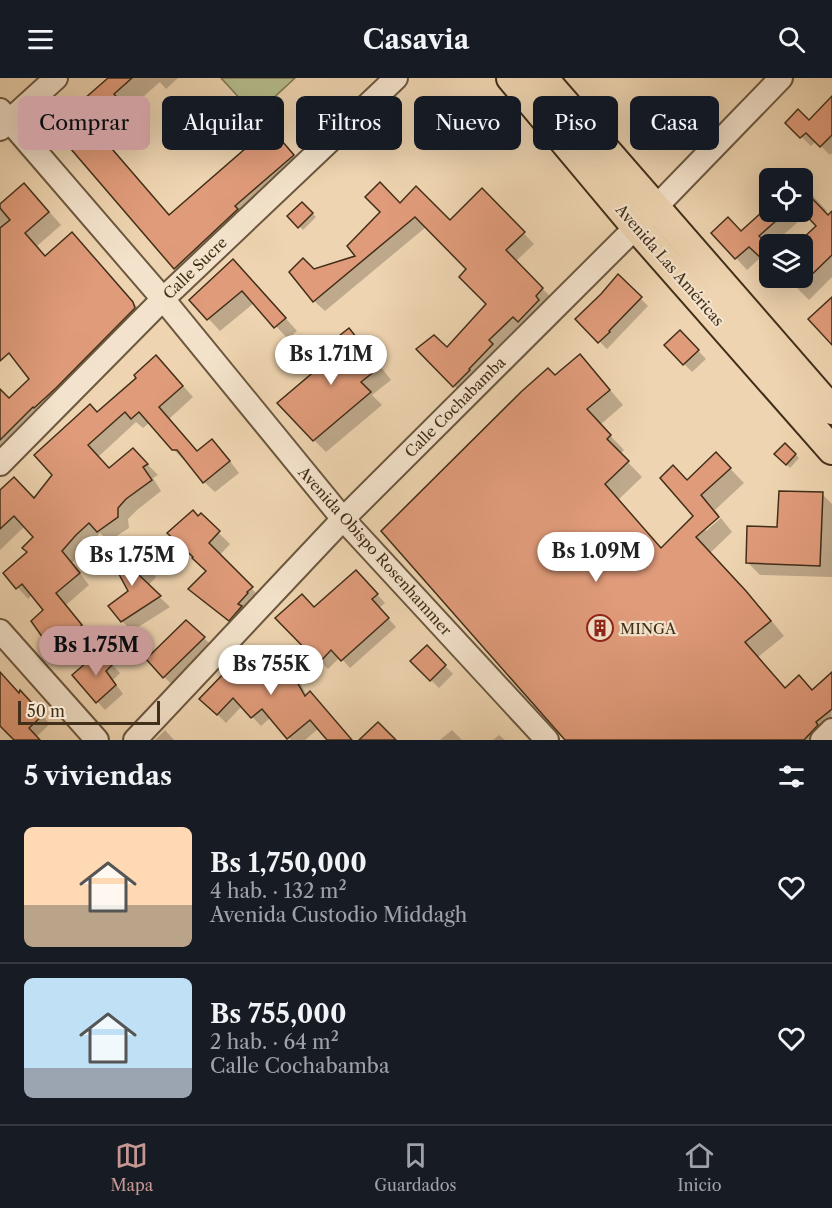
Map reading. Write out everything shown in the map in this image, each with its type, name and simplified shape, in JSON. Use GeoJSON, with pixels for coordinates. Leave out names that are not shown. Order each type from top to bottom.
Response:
{"type":"FeatureCollection","features":[{"type":"Feature","properties":{"kind":"main road","name":"Avenida Las Américas"},"geometry":{"type":"LineString","coordinates":[[511,78],[832,410]]}},
{"type":"Feature","properties":{"kind":"main road","name":"Avenida Las Américas"},"geometry":{"type":"LineString","coordinates":[[543,78],[645,217],[832,450]]}},
{"type":"Feature","properties":{"kind":"street"},"geometry":{"type":"LineString","coordinates":[[3,120],[56,78]]}},
{"type":"Feature","properties":{"kind":"street","name":"Calle Sucre"},"geometry":{"type":"LineString","coordinates":[[0,464],[163,298],[396,78]]}},
{"type":"Feature","properties":{"kind":"street","name":"Calle Cochabamba"},"geometry":{"type":"LineString","coordinates":[[135,740],[343,519],[781,78]]}},
{"type":"Feature","properties":{"kind":"street","name":"Avenida Obispo Rosenhammer"},"geometry":{"type":"LineString","coordinates":[[3,120],[163,298],[343,519],[547,740]]}},
{"type":"Feature","properties":{"kind":"street"},"geometry":{"type":"LineString","coordinates":[[0,631],[97,740]]}},
{"type":"Feature","properties":{"kind":"street"},"geometry":{"type":"LineString","coordinates":[[822,740],[832,730]]}},
{"type":"Feature","properties":{"kind":"green space"},"geometry":{"type":"Polygon","coordinates":[[[221,78],[295,78],[276,96],[238,96],[221,78]]]}},
{"type":"Feature","properties":{"kind":"building"},"geometry":{"type":"Polygon","coordinates":[[[108,78],[132,78],[114,94],[116,96],[87,96],[108,78]]]}},
{"type":"Feature","properties":{"kind":"building"},"geometry":{"type":"Polygon","coordinates":[[[832,96],[832,135],[820,147],[806,133],[800,138],[785,123],[798,109],[809,120],[832,96]]]}},
{"type":"Feature","properties":{"kind":"building"},"geometry":{"type":"Polygon","coordinates":[[[284,143],[294,155],[235,206],[238,209],[174,269],[72,150],[113,150],[169,215],[244,150],[284,150],[284,143]]]}},
{"type":"Feature","properties":{"kind":"building"},"geometry":{"type":"Polygon","coordinates":[[[380,182],[400,203],[416,186],[450,220],[482,188],[525,232],[506,250],[543,288],[536,296],[539,300],[518,322],[513,317],[489,340],[493,344],[453,387],[416,349],[434,335],[447,347],[486,304],[459,277],[466,269],[415,217],[313,302],[289,272],[303,258],[314,269],[355,256],[347,246],[380,212],[365,197],[380,182]]]}},
{"type":"Feature","properties":{"kind":"building"},"geometry":{"type":"Polygon","coordinates":[[[24,183],[49,212],[25,233],[45,256],[72,232],[133,302],[135,308],[56,388],[0,440],[0,389],[9,398],[29,379],[9,353],[0,361],[0,228],[10,220],[0,208],[0,204],[24,183]]]}},
{"type":"Feature","properties":{"kind":"building"},"geometry":{"type":"Polygon","coordinates":[[[813,199],[828,215],[832,211],[832,255],[813,273],[813,234],[807,234],[816,226],[812,222],[813,199]]]}},
{"type":"Feature","properties":{"kind":"building"},"geometry":{"type":"Polygon","coordinates":[[[302,202],[313,213],[298,228],[287,216],[302,202]]]}},
{"type":"Feature","properties":{"kind":"building"},"geometry":{"type":"Polygon","coordinates":[[[759,215],[759,222],[775,222],[759,234],[759,256],[749,247],[735,259],[711,233],[728,217],[741,231],[759,215]]]}},
{"type":"Feature","properties":{"kind":"building"},"geometry":{"type":"Polygon","coordinates":[[[233,259],[286,318],[274,328],[242,291],[207,320],[189,300],[233,259]]]}},
{"type":"Feature","properties":{"kind":"building"},"geometry":{"type":"Polygon","coordinates":[[[618,274],[642,297],[598,343],[575,319],[618,274]]]}},
{"type":"Feature","properties":{"kind":"building"},"geometry":{"type":"Polygon","coordinates":[[[832,297],[832,345],[808,319],[832,297]]]}},
{"type":"Feature","properties":{"kind":"building"},"geometry":{"type":"Polygon","coordinates":[[[349,328],[380,367],[361,382],[371,392],[313,441],[277,403],[317,369],[310,359],[349,328]]]}},
{"type":"Feature","properties":{"kind":"building"},"geometry":{"type":"Polygon","coordinates":[[[680,330],[699,350],[683,365],[664,345],[680,330]]]}},
{"type":"Feature","properties":{"kind":"building","name":"MINGA"},"geometry":{"type":"Polygon","coordinates":[[[580,354],[610,390],[587,409],[611,435],[607,439],[629,461],[605,484],[661,548],[693,516],[660,478],[673,465],[687,480],[716,452],[731,468],[701,495],[719,517],[696,537],[771,621],[745,642],[785,688],[799,675],[812,690],[832,672],[832,709],[816,722],[818,725],[804,740],[565,740],[381,531],[522,391],[548,368],[555,375],[580,354]]]}},
{"type":"Feature","properties":{"kind":"building"},"geometry":{"type":"Polygon","coordinates":[[[156,355],[183,386],[159,407],[197,451],[212,439],[230,461],[203,483],[177,450],[172,450],[139,412],[131,419],[125,412],[88,445],[109,468],[133,448],[148,464],[143,467],[152,480],[126,499],[118,508],[118,517],[97,532],[89,523],[62,551],[80,573],[56,593],[82,625],[65,640],[56,629],[43,638],[31,621],[43,610],[22,584],[16,589],[3,573],[27,552],[22,548],[33,537],[14,516],[0,529],[0,490],[14,477],[34,498],[52,475],[34,455],[90,404],[97,412],[136,378],[134,375],[156,355]]]}},
{"type":"Feature","properties":{"kind":"building"},"geometry":{"type":"Polygon","coordinates":[[[785,443],[796,454],[786,465],[774,454],[785,443]]]}},
{"type":"Feature","properties":{"kind":"building"},"geometry":{"type":"Polygon","coordinates":[[[779,491],[823,492],[820,566],[746,563],[747,526],[777,527],[779,491]]]}},
{"type":"Feature","properties":{"kind":"building"},"geometry":{"type":"Polygon","coordinates":[[[193,510],[198,516],[201,513],[220,531],[209,543],[253,587],[238,604],[242,606],[229,621],[188,589],[206,571],[167,533],[193,510]]]}},
{"type":"Feature","properties":{"kind":"building"},"geometry":{"type":"Polygon","coordinates":[[[134,548],[147,566],[139,575],[161,596],[121,622],[108,606],[128,591],[113,563],[134,548]]]}},
{"type":"Feature","properties":{"kind":"building"},"geometry":{"type":"Polygon","coordinates":[[[356,570],[378,594],[372,599],[389,618],[341,661],[331,650],[319,663],[275,618],[302,594],[314,607],[356,570]]]}},
{"type":"Feature","properties":{"kind":"building"},"geometry":{"type":"Polygon","coordinates":[[[186,620],[205,637],[163,678],[146,659],[186,620]]]}},
{"type":"Feature","properties":{"kind":"building"},"geometry":{"type":"Polygon","coordinates":[[[427,645],[446,665],[430,681],[410,661],[427,645]]]}},
{"type":"Feature","properties":{"kind":"building"},"geometry":{"type":"Polygon","coordinates":[[[101,650],[113,664],[106,671],[116,685],[96,703],[72,675],[101,650]]]}},
{"type":"Feature","properties":{"kind":"building"},"geometry":{"type":"Polygon","coordinates":[[[246,650],[261,667],[279,650],[305,696],[310,691],[352,740],[327,740],[310,720],[287,739],[262,709],[251,718],[233,698],[217,715],[199,699],[230,667],[228,665],[246,650]]]}},
{"type":"Feature","properties":{"kind":"building"},"geometry":{"type":"Polygon","coordinates":[[[0,672],[43,715],[29,728],[40,740],[14,740],[0,726],[0,672]]]}},
{"type":"Feature","properties":{"kind":"building"},"geometry":{"type":"Polygon","coordinates":[[[378,722],[396,740],[359,740],[378,722]]]}},
{"type":"Feature","properties":{"kind":"place","name":"MINGA"},"geometry":{"type":"Point","coordinates":[600,628]}}]}
